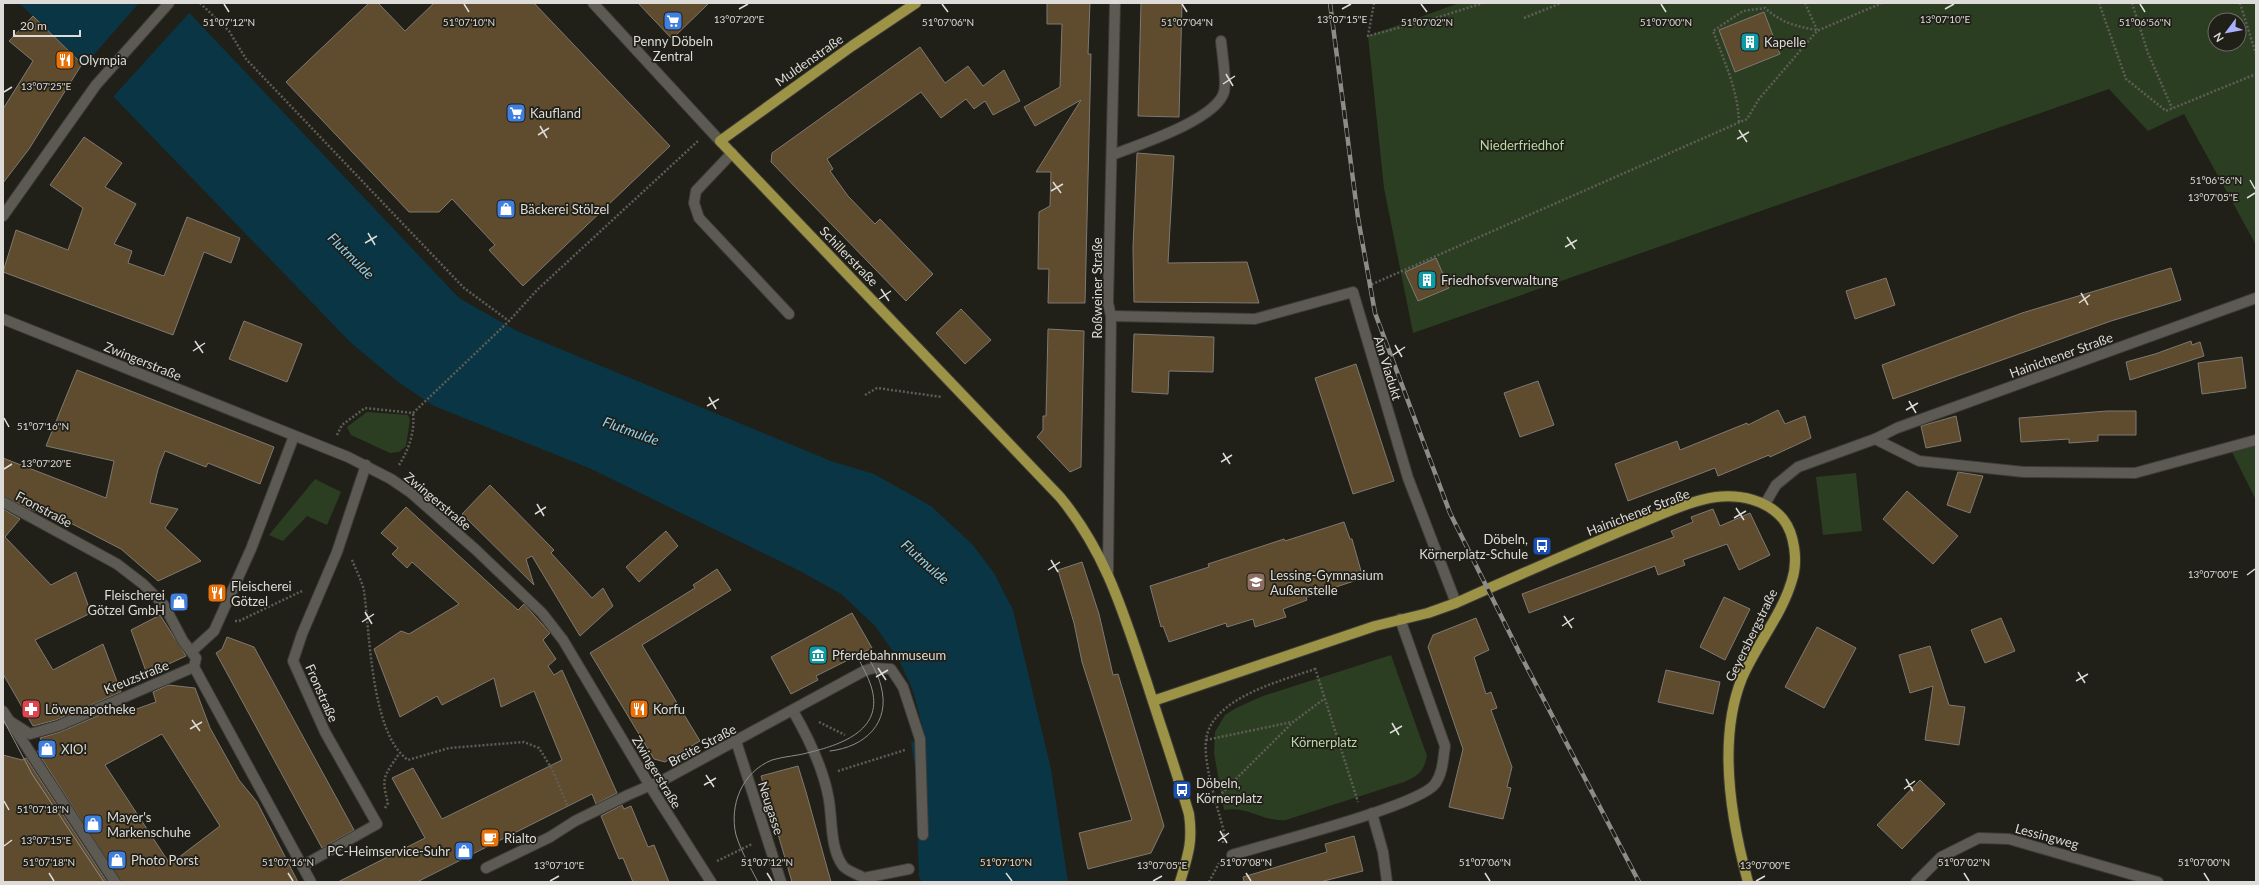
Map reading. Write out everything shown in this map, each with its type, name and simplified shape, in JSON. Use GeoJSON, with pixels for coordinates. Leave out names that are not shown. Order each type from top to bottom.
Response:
{"type":"FeatureCollection","features":[{"type":"Feature","properties":{"kind":"main road","name":"Muldenstraße"},"geometry":{"type":"LineString","coordinates":[[720,141],[852,46],[916,3]]}},
{"type":"Feature","properties":{"kind":"main road","name":"Schillerstraße"},"geometry":{"type":"LineString","coordinates":[[720,141],[970,401],[1060,497],[1081,522],[1108,572]]}},
{"type":"Feature","properties":{"kind":"main road","name":"Hainichener Straße"},"geometry":{"type":"LineString","coordinates":[[1400,620],[1428,613],[1456,603],[1551,560],[1662,514],[1692,504],[1715,497],[1731,496],[1749,498],[1765,504]]}},
{"type":"Feature","properties":{"kind":"main road","name":"Geyersbergstraße"},"geometry":{"type":"LineString","coordinates":[[1748,882],[1739,850],[1729,771],[1733,708],[1742,678],[1771,626],[1793,579],[1795,560],[1788,526],[1778,514],[1765,504]]}},
{"type":"Feature","properties":{"kind":"main road"},"geometry":{"type":"LineString","coordinates":[[1108,572],[1153,701],[1189,814],[1192,834],[1180,882]]}},
{"type":"Feature","properties":{"kind":"main road"},"geometry":{"type":"LineString","coordinates":[[1153,701],[1308,648],[1400,620]]}},
{"type":"Feature","properties":{"kind":"street"},"geometry":{"type":"LineString","coordinates":[[3,216],[96,85],[169,3]]}},
{"type":"Feature","properties":{"kind":"street","name":"Schillerstraße"},"geometry":{"type":"LineString","coordinates":[[593,3],[720,141]]}},
{"type":"Feature","properties":{"kind":"street","name":"Roßweiner Straße"},"geometry":{"type":"LineString","coordinates":[[1108,572],[1111,316],[1108,303],[1116,3]]}},
{"type":"Feature","properties":{"kind":"street"},"geometry":{"type":"LineString","coordinates":[[1112,155],[1187,125],[1221,100],[1224,90],[1221,41]]}},
{"type":"Feature","properties":{"kind":"street"},"geometry":{"type":"LineString","coordinates":[[732,153],[696,191],[694,203],[699,218],[789,314]]}},
{"type":"Feature","properties":{"kind":"street"},"geometry":{"type":"LineString","coordinates":[[1111,316],[1194,319],[1254,319],[1353,292]]}},
{"type":"Feature","properties":{"kind":"street","name":"Am Viadukt"},"geometry":{"type":"LineString","coordinates":[[1353,292],[1408,478],[1456,603]]}},
{"type":"Feature","properties":{"kind":"street","name":"Hainichener Straße"},"geometry":{"type":"LineString","coordinates":[[1765,504],[1776,485],[1798,467],[1875,439],[1897,428],[2256,298]]}},
{"type":"Feature","properties":{"kind":"street","name":"Zwingerstraße"},"geometry":{"type":"LineString","coordinates":[[3,319],[366,465],[391,479],[450,527],[542,613],[563,640],[650,786],[711,882]]}},
{"type":"Feature","properties":{"kind":"street"},"geometry":{"type":"LineString","coordinates":[[294,436],[251,549],[214,631],[192,651],[196,658],[194,667],[312,882]]}},
{"type":"Feature","properties":{"kind":"street"},"geometry":{"type":"LineString","coordinates":[[1875,439],[1919,460],[2024,472],[2135,472],[2256,440]]}},
{"type":"Feature","properties":{"kind":"street","name":"Fronstraße"},"geometry":{"type":"LineString","coordinates":[[366,465],[342,535],[302,634],[293,661],[325,732],[377,824]]}},
{"type":"Feature","properties":{"kind":"street","name":"Fronstraße"},"geometry":{"type":"LineString","coordinates":[[3,502],[116,564],[132,576],[164,605],[183,641],[192,651]]}},
{"type":"Feature","properties":{"kind":"street"},"geometry":{"type":"LineString","coordinates":[[1232,854],[1368,814],[1420,796],[1435,785],[1442,768],[1445,746],[1400,620]]}},
{"type":"Feature","properties":{"kind":"street","name":"Kreuzstraße"},"geometry":{"type":"LineString","coordinates":[[6,721],[30,734],[58,726],[194,667]]}},
{"type":"Feature","properties":{"kind":"street","name":"Breite Straße"},"geometry":{"type":"LineString","coordinates":[[486,868],[550,837],[575,821],[650,786],[793,711],[864,670],[873,668],[891,669],[903,687],[920,739],[923,835]]}},
{"type":"Feature","properties":{"kind":"street"},"geometry":{"type":"LineString","coordinates":[[3,710],[6,721],[115,882]]}},
{"type":"Feature","properties":{"kind":"street"},"geometry":{"type":"LineString","coordinates":[[793,711],[808,737],[823,776],[829,796],[829,812],[835,847],[844,866],[864,878],[909,869]]}},
{"type":"Feature","properties":{"kind":"street","name":"Neugasse"},"geometry":{"type":"LineString","coordinates":[[736,741],[781,882]]}},
{"type":"Feature","properties":{"kind":"street"},"geometry":{"type":"LineString","coordinates":[[1368,814],[1383,852],[1387,882]]}},
{"type":"Feature","properties":{"kind":"street"},"geometry":{"type":"LineString","coordinates":[[304,865],[377,824]]}},
{"type":"Feature","properties":{"kind":"street","name":"Lessingweg"},"geometry":{"type":"LineString","coordinates":[[1916,882],[1941,857],[1979,838],[2009,839],[2158,882]]}},
{"type":"Feature","properties":{"kind":"path"},"geometry":{"type":"LineString","coordinates":[[200,3],[229,31],[246,59],[464,288],[509,321]]}},
{"type":"Feature","properties":{"kind":"path"},"geometry":{"type":"LineString","coordinates":[[1374,3],[1368,36],[1439,17],[1483,3]]}},
{"type":"Feature","properties":{"kind":"path"},"geometry":{"type":"LineString","coordinates":[[1524,18],[1552,5],[1561,3]]}},
{"type":"Feature","properties":{"kind":"path"},"geometry":{"type":"LineString","coordinates":[[1805,3],[1817,30]]}},
{"type":"Feature","properties":{"kind":"path"},"geometry":{"type":"LineString","coordinates":[[1353,292],[1747,119],[1758,99],[1817,30],[1882,3]]}},
{"type":"Feature","properties":{"kind":"path"},"geometry":{"type":"LineString","coordinates":[[2099,3],[2126,79],[2166,111],[2256,74]]}},
{"type":"Feature","properties":{"kind":"path"},"geometry":{"type":"LineString","coordinates":[[2132,3],[2148,53],[2172,108]]}},
{"type":"Feature","properties":{"kind":"path"},"geometry":{"type":"LineString","coordinates":[[2240,3],[2256,54]]}},
{"type":"Feature","properties":{"kind":"path"},"geometry":{"type":"LineString","coordinates":[[1739,122],[1739,104],[1734,85],[1713,31],[1743,11],[1765,8],[1775,18],[1796,26],[1817,30]]}},
{"type":"Feature","properties":{"kind":"path"},"geometry":{"type":"LineString","coordinates":[[391,479],[408,450],[412,432],[413,413],[419,405],[509,321],[537,290],[709,130]]}},
{"type":"Feature","properties":{"kind":"path"},"geometry":{"type":"LineString","coordinates":[[865,395],[877,388],[970,401]]}},
{"type":"Feature","properties":{"kind":"path"},"geometry":{"type":"LineString","coordinates":[[331,452],[334,438],[342,426],[365,408],[413,413]]}},
{"type":"Feature","properties":{"kind":"path"},"geometry":{"type":"LineString","coordinates":[[342,535],[364,590],[372,661],[383,720],[399,754],[408,760],[449,748],[524,742],[539,748],[552,769],[575,821]]}},
{"type":"Feature","properties":{"kind":"path"},"geometry":{"type":"LineString","coordinates":[[219,620],[240,621],[324,581]]}},
{"type":"Feature","properties":{"kind":"path"},"geometry":{"type":"LineString","coordinates":[[1308,648],[1324,699],[1368,814]]}},
{"type":"Feature","properties":{"kind":"path"},"geometry":{"type":"LineString","coordinates":[[1222,845],[1224,832],[1206,753],[1206,740],[1215,718],[1234,702],[1268,685],[1315,669]]}},
{"type":"Feature","properties":{"kind":"path"},"geometry":{"type":"LineString","coordinates":[[1216,799],[1293,722],[1324,699]]}},
{"type":"Feature","properties":{"kind":"path"},"geometry":{"type":"LineString","coordinates":[[1206,740],[1293,722]]}},
{"type":"Feature","properties":{"kind":"path"},"geometry":{"type":"LineString","coordinates":[[823,776],[907,750],[907,757]]}},
{"type":"Feature","properties":{"kind":"path"},"geometry":{"type":"LineString","coordinates":[[377,824],[388,803],[383,785],[385,775],[399,754]]}},
{"type":"Feature","properties":{"kind":"path"},"geometry":{"type":"LineString","coordinates":[[702,869],[741,848],[767,838]]}},
{"type":"Feature","properties":{"kind":"green space","name":"Niederfriedhof"},"geometry":{"type":"Polygon","coordinates":[[[1459,3],[2256,3],[2256,245],[2184,114],[2148,131],[2109,89],[1413,333],[1384,188],[1368,36],[1459,3]]]}},
{"type":"Feature","properties":{"kind":"green space"},"geometry":{"type":"Polygon","coordinates":[[[367,412],[408,415],[410,420],[406,446],[399,452],[390,453],[351,435],[347,427],[367,412]]]}},
{"type":"Feature","properties":{"kind":"green space"},"geometry":{"type":"Polygon","coordinates":[[[2256,440],[2256,500],[2229,446],[2256,440]]]}},
{"type":"Feature","properties":{"kind":"green space"},"geometry":{"type":"Polygon","coordinates":[[[1856,473],[1862,531],[1823,535],[1816,477],[1856,473]]]}},
{"type":"Feature","properties":{"kind":"green space"},"geometry":{"type":"Polygon","coordinates":[[[315,479],[341,492],[327,525],[307,516],[283,541],[269,535],[315,479]]]}},
{"type":"Feature","properties":{"kind":"green space","name":"Körnerplatz"},"geometry":{"type":"Polygon","coordinates":[[[1391,655],[1427,756],[1420,773],[1404,782],[1286,820],[1269,819],[1241,810],[1224,810],[1214,753],[1215,732],[1225,715],[1236,708],[1263,696],[1391,655]]]}},
{"type":"Feature","properties":{"kind":"water","name":"Flutmulde"},"geometry":{"type":"Polygon","coordinates":[[[19,3],[180,3],[459,298],[519,332],[831,461],[874,474],[931,506],[973,545],[994,573],[1013,610],[1051,769],[1068,882],[922,882],[919,877],[915,768],[911,742],[925,737],[913,691],[899,660],[875,626],[841,594],[798,570],[589,468],[434,406],[398,382],[351,343],[82,64],[19,3]]]}},
{"type":"Feature","properties":{"kind":"pier"},"geometry":{"type":"Polygon","coordinates":[[[139,3],[182,3],[190,12],[112,98],[83,67],[139,3]]]}},
{"type":"Feature","properties":{"kind":"building"},"geometry":{"type":"Polygon","coordinates":[[[369,3],[378,3],[405,31],[434,3],[534,3],[670,146],[523,286],[489,250],[495,245],[452,199],[439,212],[409,212],[286,82],[369,3]]]}},
{"type":"Feature","properties":{"kind":"building","name":"Penny Döbeln Zentral"},"geometry":{"type":"Polygon","coordinates":[[[638,3],[709,3],[672,39],[638,3]]]}},
{"type":"Feature","properties":{"kind":"building"},"geometry":{"type":"Polygon","coordinates":[[[1047,3],[1090,3],[1088,54],[1091,54],[1085,303],[1048,303],[1049,269],[1038,269],[1039,212],[1050,206],[1051,172],[1036,172],[1081,100],[1035,126],[1024,107],[1060,87],[1062,24],[1047,24],[1047,3]]]}},
{"type":"Feature","properties":{"kind":"building"},"geometry":{"type":"Polygon","coordinates":[[[1141,3],[1182,3],[1179,117],[1138,116],[1141,3]]]}},
{"type":"Feature","properties":{"kind":"building","name":"Kapelle"},"geometry":{"type":"Polygon","coordinates":[[[1764,12],[1780,54],[1735,72],[1719,30],[1764,12]]]}},
{"type":"Feature","properties":{"kind":"building"},"geometry":{"type":"Polygon","coordinates":[[[33,16],[82,64],[29,149],[3,183],[3,109],[33,61],[9,41],[33,16]]]}},
{"type":"Feature","properties":{"kind":"building"},"geometry":{"type":"Polygon","coordinates":[[[920,47],[945,83],[968,66],[983,86],[1004,70],[1020,101],[993,115],[985,101],[974,109],[966,99],[941,118],[921,92],[827,159],[833,169],[830,171],[848,196],[875,224],[880,219],[933,274],[906,301],[771,162],[772,153],[920,47]]]}},
{"type":"Feature","properties":{"kind":"building"},"geometry":{"type":"Polygon","coordinates":[[[84,137],[122,163],[105,187],[136,204],[114,244],[132,251],[128,263],[164,276],[187,217],[240,238],[231,263],[204,252],[173,335],[3,272],[16,230],[68,250],[83,208],[50,185],[84,137]]]}},
{"type":"Feature","properties":{"kind":"building"},"geometry":{"type":"Polygon","coordinates":[[[1137,153],[1174,156],[1168,263],[1247,262],[1259,303],[1134,302],[1133,248],[1137,153]]]}},
{"type":"Feature","properties":{"kind":"building","name":"Friedhofsverwaltung"},"geometry":{"type":"Polygon","coordinates":[[[1436,258],[1449,288],[1418,301],[1405,272],[1436,258]]]}},
{"type":"Feature","properties":{"kind":"building"},"geometry":{"type":"Polygon","coordinates":[[[2171,268],[2181,300],[2111,321],[1893,399],[1882,365],[2022,313],[2171,268]]]}},
{"type":"Feature","properties":{"kind":"building"},"geometry":{"type":"Polygon","coordinates":[[[1886,278],[1895,305],[1855,319],[1846,291],[1886,278]]]}},
{"type":"Feature","properties":{"kind":"building"},"geometry":{"type":"Polygon","coordinates":[[[961,309],[991,340],[965,364],[936,333],[961,309]]]}},
{"type":"Feature","properties":{"kind":"building"},"geometry":{"type":"Polygon","coordinates":[[[244,321],[302,344],[287,382],[229,359],[244,321]]]}},
{"type":"Feature","properties":{"kind":"building"},"geometry":{"type":"Polygon","coordinates":[[[1048,329],[1084,331],[1081,467],[1070,472],[1037,437],[1043,430],[1043,416],[1046,416],[1048,329]]]}},
{"type":"Feature","properties":{"kind":"building"},"geometry":{"type":"Polygon","coordinates":[[[1134,334],[1214,337],[1213,372],[1169,371],[1168,394],[1132,392],[1134,334]]]}},
{"type":"Feature","properties":{"kind":"building"},"geometry":{"type":"Polygon","coordinates":[[[2191,341],[2192,345],[2200,342],[2204,356],[2130,380],[2126,362],[2155,354],[2191,341]]]}},
{"type":"Feature","properties":{"kind":"building"},"geometry":{"type":"Polygon","coordinates":[[[2242,357],[2246,388],[2202,394],[2198,363],[2242,357]]]}},
{"type":"Feature","properties":{"kind":"building"},"geometry":{"type":"Polygon","coordinates":[[[1356,364],[1394,481],[1353,494],[1315,378],[1356,364]]]}},
{"type":"Feature","properties":{"kind":"building"},"geometry":{"type":"Polygon","coordinates":[[[77,370],[274,447],[260,484],[208,463],[206,467],[165,451],[158,469],[150,503],[178,509],[165,528],[201,561],[158,581],[121,549],[55,515],[56,519],[29,509],[3,496],[3,458],[106,498],[114,461],[46,446],[77,370]]]}},
{"type":"Feature","properties":{"kind":"building"},"geometry":{"type":"Polygon","coordinates":[[[1538,381],[1554,425],[1520,437],[1504,393],[1538,381]]]}},
{"type":"Feature","properties":{"kind":"building"},"geometry":{"type":"Polygon","coordinates":[[[1778,410],[1785,424],[1805,416],[1811,438],[1770,457],[1769,455],[1718,476],[1715,468],[1628,501],[1615,464],[1677,441],[1680,450],[1747,423],[1748,425],[1778,410]]]}},
{"type":"Feature","properties":{"kind":"building"},"geometry":{"type":"Polygon","coordinates":[[[2107,411],[2136,411],[2136,435],[2098,435],[2098,441],[2069,443],[2069,439],[2021,442],[2019,418],[2107,411]]]}},
{"type":"Feature","properties":{"kind":"building"},"geometry":{"type":"Polygon","coordinates":[[[1956,416],[1961,441],[1926,448],[1921,426],[1956,416]]]}},
{"type":"Feature","properties":{"kind":"building"},"geometry":{"type":"Polygon","coordinates":[[[1958,472],[1983,476],[1970,513],[1947,505],[1958,472]]]}},
{"type":"Feature","properties":{"kind":"building"},"geometry":{"type":"Polygon","coordinates":[[[490,485],[554,550],[551,553],[592,598],[603,588],[613,606],[580,636],[532,556],[526,559],[534,585],[462,514],[490,485]]]}},
{"type":"Feature","properties":{"kind":"building"},"geometry":{"type":"Polygon","coordinates":[[[1907,491],[1958,536],[1933,564],[1883,519],[1907,491]]]}},
{"type":"Feature","properties":{"kind":"building"},"geometry":{"type":"Polygon","coordinates":[[[406,507],[518,610],[524,604],[550,633],[543,640],[556,659],[548,666],[554,675],[562,670],[617,793],[596,804],[592,794],[417,882],[338,882],[425,838],[392,778],[413,768],[442,819],[562,760],[534,691],[501,707],[494,678],[442,705],[437,696],[400,717],[374,649],[401,631],[409,634],[459,604],[412,562],[407,568],[392,554],[398,548],[381,533],[406,507]]]}},
{"type":"Feature","properties":{"kind":"building"},"geometry":{"type":"Polygon","coordinates":[[[3,509],[20,519],[5,537],[51,585],[76,572],[91,613],[35,640],[53,670],[103,644],[121,692],[56,720],[33,726],[3,674],[3,509]]]}},
{"type":"Feature","properties":{"kind":"building"},"geometry":{"type":"Polygon","coordinates":[[[1713,509],[1720,526],[1750,513],[1770,555],[1739,570],[1727,544],[1683,560],[1685,565],[1658,575],[1655,566],[1529,613],[1522,594],[1674,537],[1671,531],[1693,522],[1691,517],[1713,509]]]}},
{"type":"Feature","properties":{"kind":"building","name":"Lessing-Gymnasium Außenstelle"},"geometry":{"type":"Polygon","coordinates":[[[1344,522],[1350,539],[1352,539],[1363,578],[1306,597],[1307,600],[1283,609],[1286,617],[1255,627],[1253,619],[1227,627],[1226,623],[1169,642],[1163,626],[1161,627],[1150,586],[1209,567],[1208,564],[1284,539],[1285,541],[1344,522]]]}},
{"type":"Feature","properties":{"kind":"building"},"geometry":{"type":"Polygon","coordinates":[[[666,531],[678,546],[639,582],[626,567],[666,531]]]}},
{"type":"Feature","properties":{"kind":"building"},"geometry":{"type":"Polygon","coordinates":[[[1082,562],[1099,614],[1113,675],[1118,674],[1164,826],[1151,853],[1088,869],[1079,833],[1132,820],[1082,662],[1074,623],[1058,570],[1082,562]]]}},
{"type":"Feature","properties":{"kind":"building"},"geometry":{"type":"Polygon","coordinates":[[[717,569],[731,590],[642,645],[700,741],[665,762],[654,759],[590,653],[695,588],[693,585],[717,569]]]}},
{"type":"Feature","properties":{"kind":"building"},"geometry":{"type":"Polygon","coordinates":[[[1724,597],[1750,609],[1725,660],[1700,647],[1724,597]]]}},
{"type":"Feature","properties":{"kind":"building","name":"Pferdebahnmuseum"},"geometry":{"type":"Polygon","coordinates":[[[852,613],[872,648],[816,676],[818,680],[791,694],[771,657],[852,613]]]}},
{"type":"Feature","properties":{"kind":"building"},"geometry":{"type":"Polygon","coordinates":[[[160,615],[186,656],[147,674],[131,630],[160,615]]]}},
{"type":"Feature","properties":{"kind":"building"},"geometry":{"type":"Polygon","coordinates":[[[1476,618],[1489,650],[1474,657],[1486,694],[1491,692],[1497,708],[1491,710],[1512,767],[1507,787],[1511,788],[1503,819],[1449,807],[1463,749],[1428,647],[1433,635],[1476,618]]]}},
{"type":"Feature","properties":{"kind":"building"},"geometry":{"type":"Polygon","coordinates":[[[2001,618],[2015,651],[1985,663],[1971,630],[2001,618]]]}},
{"type":"Feature","properties":{"kind":"building"},"geometry":{"type":"Polygon","coordinates":[[[1817,627],[1856,648],[1824,708],[1785,687],[1817,627]]]}},
{"type":"Feature","properties":{"kind":"building"},"geometry":{"type":"Polygon","coordinates":[[[227,637],[254,647],[354,830],[322,848],[216,653],[222,649],[227,637]]]}},
{"type":"Feature","properties":{"kind":"building"},"geometry":{"type":"Polygon","coordinates":[[[1930,646],[1949,705],[1965,707],[1959,745],[1925,740],[1933,686],[1910,693],[1899,655],[1930,646]]]}},
{"type":"Feature","properties":{"kind":"building"},"geometry":{"type":"Polygon","coordinates":[[[1666,670],[1720,682],[1713,714],[1658,702],[1666,670]]]}},
{"type":"Feature","properties":{"kind":"building"},"geometry":{"type":"Polygon","coordinates":[[[168,685],[195,688],[210,728],[239,780],[257,802],[298,882],[121,882],[37,751],[45,747],[40,738],[60,732],[125,704],[128,712],[156,702],[153,692],[168,685]],[[162,734],[105,765],[170,864],[220,826],[162,734]]]}},
{"type":"Feature","properties":{"kind":"building"},"geometry":{"type":"Polygon","coordinates":[[[3,755],[22,760],[26,758],[107,882],[3,882],[3,755]]]}},
{"type":"Feature","properties":{"kind":"building"},"geometry":{"type":"Polygon","coordinates":[[[798,766],[831,882],[792,882],[761,776],[798,766]]]}},
{"type":"Feature","properties":{"kind":"building"},"geometry":{"type":"Polygon","coordinates":[[[1920,780],[1945,804],[1902,849],[1877,825],[1920,780]]]}},
{"type":"Feature","properties":{"kind":"building"},"geometry":{"type":"Polygon","coordinates":[[[622,805],[624,809],[631,806],[648,847],[654,845],[669,882],[633,882],[623,858],[619,859],[601,816],[622,805]]]}},
{"type":"Feature","properties":{"kind":"building"},"geometry":{"type":"Polygon","coordinates":[[[1354,836],[1363,871],[1320,882],[1244,882],[1243,877],[1327,852],[1325,844],[1354,836]]]}},
{"type":"Feature","properties":{"kind":"tram line"},"geometry":{"type":"LineString","coordinates":[[830,751],[843,749],[864,738],[872,731],[878,722],[882,711],[883,699],[881,686],[872,664],[865,652]]}},
{"type":"Feature","properties":{"kind":"tram line"},"geometry":{"type":"LineString","coordinates":[[758,882],[743,853],[736,835],[734,812],[740,791],[746,781],[762,765],[772,760],[823,749],[836,744],[848,739],[867,724],[872,713],[874,701],[870,682],[857,656]]}},
{"type":"Feature","properties":{"kind":"tram line"},"geometry":{"type":"LineString","coordinates":[[3,719],[32,774],[104,882]]}},
{"type":"Feature","properties":{"kind":"railway"},"geometry":{"type":"LineString","coordinates":[[1330,3],[1358,218],[1375,313],[1450,513],[1520,654],[1639,882]]}},
{"type":"Feature","properties":{"kind":"place","name":"Penny Döbeln Zentral"},"geometry":{"type":"Point","coordinates":[673,21]}},
{"type":"Feature","properties":{"kind":"place","name":"Kapelle"},"geometry":{"type":"Point","coordinates":[1750,42]}},
{"type":"Feature","properties":{"kind":"place","name":"Olympia"},"geometry":{"type":"Point","coordinates":[65,60]}},
{"type":"Feature","properties":{"kind":"place","name":"Kaufland"},"geometry":{"type":"Point","coordinates":[516,113]}},
{"type":"Feature","properties":{"kind":"place","name":"Bäckerei Stölzel"},"geometry":{"type":"Point","coordinates":[506,209]}},
{"type":"Feature","properties":{"kind":"place","name":"Friedhofsverwaltung"},"geometry":{"type":"Point","coordinates":[1427,280]}},
{"type":"Feature","properties":{"kind":"place","name":"Döbeln, Körnerplatz-Schule"},"geometry":{"type":"Point","coordinates":[1542,546]}},
{"type":"Feature","properties":{"kind":"place","name":"Lessing-Gymnasium Außenstelle"},"geometry":{"type":"Point","coordinates":[1256,582]}},
{"type":"Feature","properties":{"kind":"place","name":"Fleischerei Götzel"},"geometry":{"type":"Point","coordinates":[217,593]}},
{"type":"Feature","properties":{"kind":"place","name":"Fleischerei Götzel GmbH"},"geometry":{"type":"Point","coordinates":[179,602]}},
{"type":"Feature","properties":{"kind":"place","name":"Pferdebahnmuseum"},"geometry":{"type":"Point","coordinates":[818,655]}},
{"type":"Feature","properties":{"kind":"place","name":"Löwenapotheke"},"geometry":{"type":"Point","coordinates":[31,709]}},
{"type":"Feature","properties":{"kind":"place","name":"Korfu"},"geometry":{"type":"Point","coordinates":[639,709]}},
{"type":"Feature","properties":{"kind":"place","name":"XIO!"},"geometry":{"type":"Point","coordinates":[47,749]}},
{"type":"Feature","properties":{"kind":"place","name":"Döbeln, Körnerplatz"},"geometry":{"type":"Point","coordinates":[1182,790]}},
{"type":"Feature","properties":{"kind":"place","name":"Mayer's Markenschuhe"},"geometry":{"type":"Point","coordinates":[93,824]}},
{"type":"Feature","properties":{"kind":"place","name":"Rialto"},"geometry":{"type":"Point","coordinates":[490,838]}},
{"type":"Feature","properties":{"kind":"place","name":"PC-Heimservice-Suhr"},"geometry":{"type":"Point","coordinates":[464,851]}},
{"type":"Feature","properties":{"kind":"place","name":"Photo Porst"},"geometry":{"type":"Point","coordinates":[117,860]}}]}
